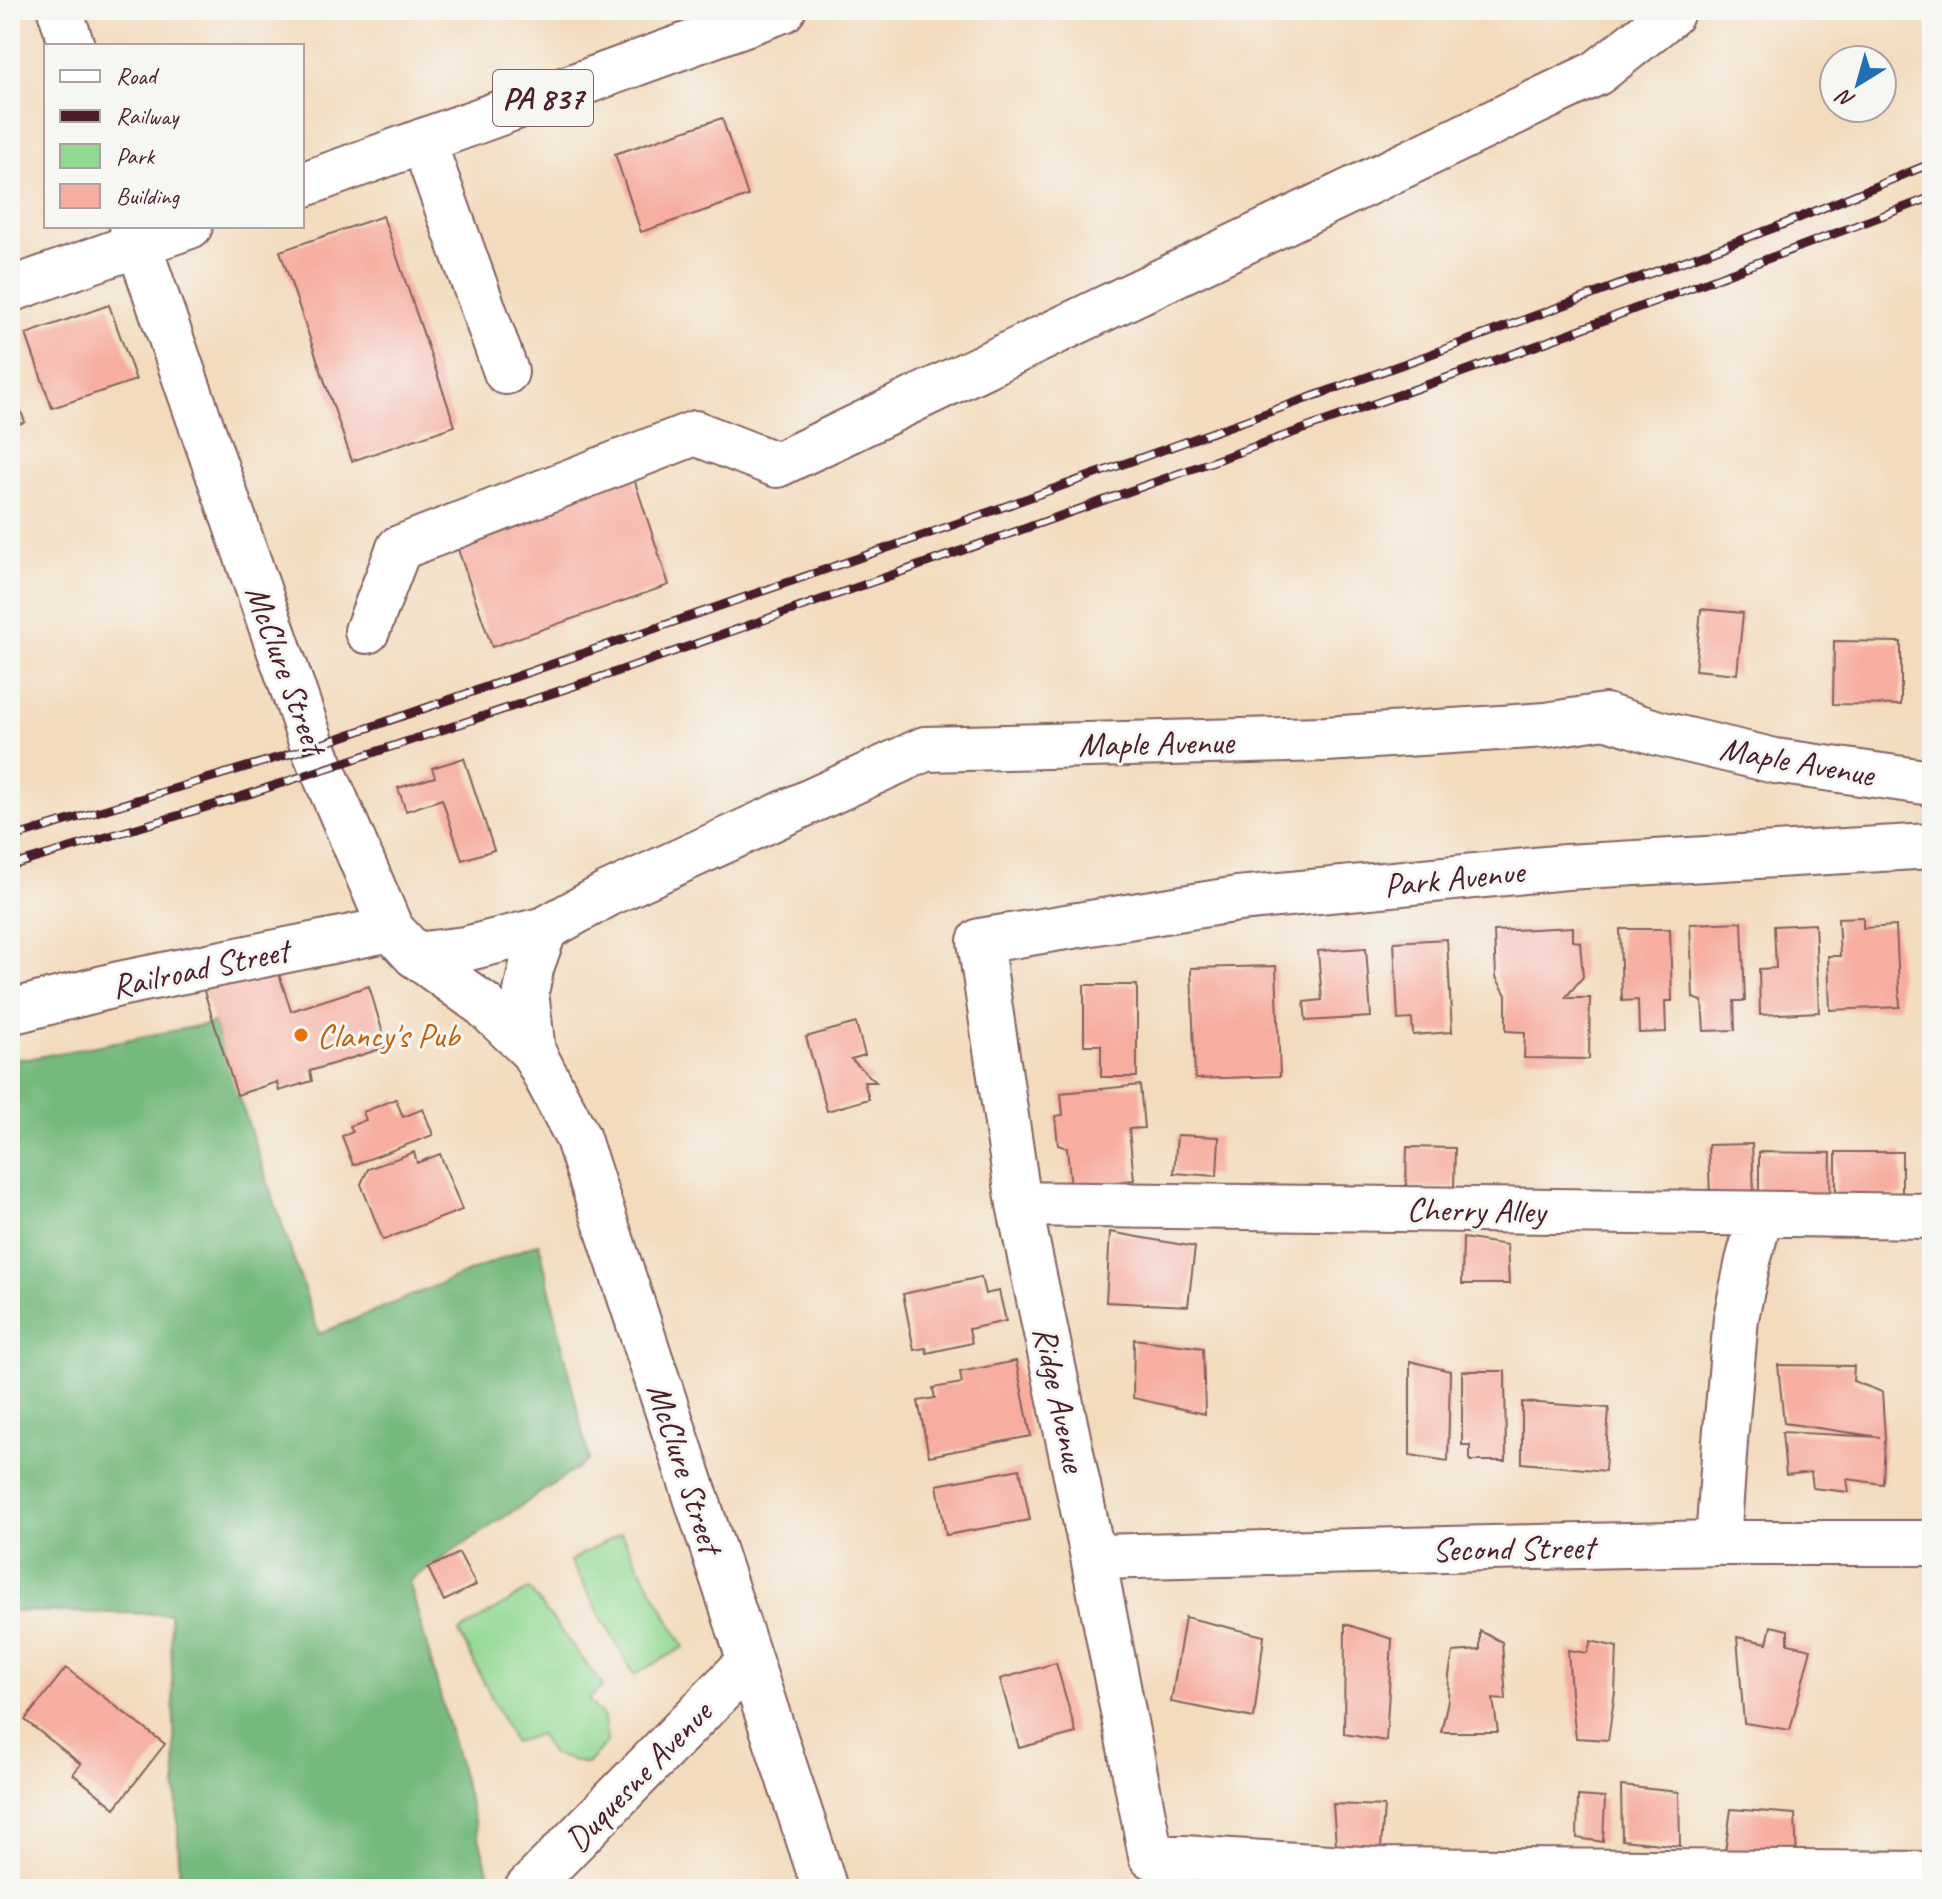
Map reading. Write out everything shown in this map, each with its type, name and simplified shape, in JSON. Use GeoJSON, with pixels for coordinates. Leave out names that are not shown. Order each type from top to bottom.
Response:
{"type":"FeatureCollection","features":[{"type":"Feature","properties":{"kind":"street"},"geometry":{"type":"LineString","coordinates":[[60,10],[71,44]]}},
{"type":"Feature","properties":{"kind":"street","name":"PA 837"},"geometry":{"type":"LineString","coordinates":[[304,184],[783,10]]}},
{"type":"Feature","properties":{"kind":"street"},"geometry":{"type":"LineString","coordinates":[[367,631],[399,548],[695,433],[777,465],[1597,73],[1671,14],[1670,10]]}},
{"type":"Feature","properties":{"kind":"street"},"geometry":{"type":"LineString","coordinates":[[423,141],[506,372]]}},
{"type":"Feature","properties":{"kind":"street"},"geometry":{"type":"LineString","coordinates":[[10,290],[135,236],[179,228]]}},
{"type":"Feature","properties":{"kind":"street","name":"McClure Street"},"geometry":{"type":"LineString","coordinates":[[135,236],[313,747],[403,942],[484,1005],[533,1052],[577,1136],[825,1889]]}},
{"type":"Feature","properties":{"kind":"street","name":"Maple Avenue"},"geometry":{"type":"LineString","coordinates":[[403,942],[465,949],[545,929],[608,894],[925,749],[1326,739],[1546,725],[1605,716],[1658,733],[1775,761],[1932,783]]}},
{"type":"Feature","properties":{"kind":"street","name":"Park Avenue"},"geometry":{"type":"LineString","coordinates":[[980,941],[1253,897],[1566,867],[1932,846]]}},
{"type":"Feature","properties":{"kind":"street","name":"McClure Street"},"geometry":{"type":"LineString","coordinates":[[533,1052],[526,992],[545,929]]}},
{"type":"Feature","properties":{"kind":"street","name":"Ridge Avenue"},"geometry":{"type":"LineString","coordinates":[[980,941],[1019,1204],[1093,1557],[1151,1856],[1379,1870],[1932,1874]]}},
{"type":"Feature","properties":{"kind":"street","name":"Railroad Street"},"geometry":{"type":"LineString","coordinates":[[10,1012],[119,984],[403,942]]}},
{"type":"Feature","properties":{"kind":"street","name":"Cherry Alley"},"geometry":{"type":"LineString","coordinates":[[1019,1204],[1932,1216]]}},
{"type":"Feature","properties":{"kind":"street"},"geometry":{"type":"LineString","coordinates":[[1718,1543],[1736,1318],[1761,1214]]}},
{"type":"Feature","properties":{"kind":"street","name":"Second Street"},"geometry":{"type":"LineString","coordinates":[[1093,1557],[1718,1543],[1932,1543]]}},
{"type":"Feature","properties":{"kind":"street","name":"Duquesne Avenue"},"geometry":{"type":"LineString","coordinates":[[527,1889],[749,1662]]}},
{"type":"Feature","properties":{"kind":"green space"},"geometry":{"type":"Polygon","coordinates":[[[214,1023],[319,1334],[539,1243],[589,1460],[409,1581],[488,1871],[475,1889],[180,1889],[170,1614],[10,1611],[10,1058],[28,1059],[214,1023]]]}},
{"type":"Feature","properties":{"kind":"green space"},"geometry":{"type":"Polygon","coordinates":[[[621,1533],[684,1647],[634,1675],[570,1561],[621,1533]]]}},
{"type":"Feature","properties":{"kind":"green space"},"geometry":{"type":"Polygon","coordinates":[[[529,1589],[603,1686],[588,1700],[604,1718],[607,1742],[587,1764],[552,1755],[539,1734],[514,1743],[459,1632],[529,1589]]]}},
{"type":"Feature","properties":{"kind":"building"},"geometry":{"type":"Polygon","coordinates":[[[722,118],[748,196],[641,232],[615,154],[722,118]]]}},
{"type":"Feature","properties":{"kind":"building"},"geometry":{"type":"Polygon","coordinates":[[[383,216],[455,426],[352,461],[280,251],[383,216]]]}},
{"type":"Feature","properties":{"kind":"building"},"geometry":{"type":"Polygon","coordinates":[[[109,305],[136,380],[52,408],[26,334],[109,305]]]}},
{"type":"Feature","properties":{"kind":"building"},"geometry":{"type":"Polygon","coordinates":[[[10,383],[25,422],[10,427],[10,383]]]}},
{"type":"Feature","properties":{"kind":"building"},"geometry":{"type":"Polygon","coordinates":[[[633,476],[669,585],[492,647],[454,538],[633,476]]]}},
{"type":"Feature","properties":{"kind":"building"},"geometry":{"type":"Polygon","coordinates":[[[1701,609],[1743,613],[1737,674],[1695,670],[1701,609]]]}},
{"type":"Feature","properties":{"kind":"building"},"geometry":{"type":"Polygon","coordinates":[[[1834,641],[1901,642],[1901,705],[1833,704],[1834,641]]]}},
{"type":"Feature","properties":{"kind":"building"},"geometry":{"type":"Polygon","coordinates":[[[464,758],[494,850],[462,860],[442,799],[406,811],[398,788],[435,777],[432,768],[464,758]]]}},
{"type":"Feature","properties":{"kind":"building"},"geometry":{"type":"Polygon","coordinates":[[[1863,917],[1863,928],[1896,926],[1900,1007],[1830,1010],[1828,956],[1840,956],[1838,918],[1863,917]]]}},
{"type":"Feature","properties":{"kind":"building"},"geometry":{"type":"Polygon","coordinates":[[[1742,922],[1745,1001],[1734,1001],[1735,1030],[1704,1031],[1702,1001],[1693,998],[1690,924],[1742,922]]]}},
{"type":"Feature","properties":{"kind":"building"},"geometry":{"type":"Polygon","coordinates":[[[1815,924],[1819,1012],[1760,1015],[1759,969],[1776,968],[1774,926],[1815,924]]]}},
{"type":"Feature","properties":{"kind":"building"},"geometry":{"type":"Polygon","coordinates":[[[1573,927],[1573,941],[1580,942],[1583,977],[1565,998],[1590,998],[1589,1059],[1524,1058],[1525,1032],[1506,1031],[1506,995],[1496,977],[1494,931],[1573,927]]]}},
{"type":"Feature","properties":{"kind":"building"},"geometry":{"type":"Polygon","coordinates":[[[1620,929],[1670,929],[1672,1001],[1665,1001],[1666,1032],[1639,1033],[1638,1000],[1622,1001],[1620,929]]]}},
{"type":"Feature","properties":{"kind":"building"},"geometry":{"type":"Polygon","coordinates":[[[1447,939],[1452,1032],[1413,1035],[1412,1019],[1398,1020],[1394,942],[1447,939]]]}},
{"type":"Feature","properties":{"kind":"building"},"geometry":{"type":"Polygon","coordinates":[[[1366,948],[1371,1017],[1306,1021],[1304,1002],[1322,1000],[1318,951],[1366,948]]]}},
{"type":"Feature","properties":{"kind":"building","name":"Clancy's Pub"},"geometry":{"type":"Polygon","coordinates":[[[276,965],[291,1011],[369,986],[387,1047],[310,1071],[312,1081],[279,1091],[277,1082],[237,1095],[203,988],[276,965]]]}},
{"type":"Feature","properties":{"kind":"building"},"geometry":{"type":"Polygon","coordinates":[[[1276,966],[1280,1076],[1195,1079],[1191,968],[1276,966]]]}},
{"type":"Feature","properties":{"kind":"building"},"geometry":{"type":"Polygon","coordinates":[[[1084,985],[1137,985],[1137,1077],[1101,1077],[1101,1045],[1084,1045],[1084,985]]]}},
{"type":"Feature","properties":{"kind":"building"},"geometry":{"type":"Polygon","coordinates":[[[856,1023],[865,1055],[851,1059],[876,1082],[864,1082],[869,1099],[827,1111],[806,1037],[856,1023]]]}},
{"type":"Feature","properties":{"kind":"building"},"geometry":{"type":"Polygon","coordinates":[[[1140,1085],[1144,1128],[1129,1129],[1134,1180],[1071,1187],[1067,1148],[1058,1145],[1055,1116],[1063,1115],[1061,1093],[1140,1085]]]}},
{"type":"Feature","properties":{"kind":"building"},"geometry":{"type":"Polygon","coordinates":[[[396,1099],[403,1117],[423,1109],[433,1135],[353,1165],[342,1136],[353,1132],[350,1126],[366,1120],[363,1112],[396,1099]]]}},
{"type":"Feature","properties":{"kind":"building"},"geometry":{"type":"Polygon","coordinates":[[[1177,1135],[1219,1137],[1217,1176],[1174,1173],[1177,1135]]]}},
{"type":"Feature","properties":{"kind":"building"},"geometry":{"type":"Polygon","coordinates":[[[1752,1144],[1754,1194],[1710,1195],[1708,1145],[1752,1144]]]}},
{"type":"Feature","properties":{"kind":"building"},"geometry":{"type":"Polygon","coordinates":[[[1407,1147],[1455,1148],[1454,1188],[1406,1187],[1407,1147]]]}},
{"type":"Feature","properties":{"kind":"building"},"geometry":{"type":"Polygon","coordinates":[[[414,1152],[417,1163],[440,1154],[462,1210],[383,1240],[361,1184],[368,1169],[414,1152]]]}},
{"type":"Feature","properties":{"kind":"building"},"geometry":{"type":"Polygon","coordinates":[[[1759,1152],[1831,1153],[1830,1196],[1759,1196],[1759,1152]]]}},
{"type":"Feature","properties":{"kind":"building"},"geometry":{"type":"Polygon","coordinates":[[[1836,1152],[1902,1152],[1902,1196],[1836,1195],[1836,1152]]]}},
{"type":"Feature","properties":{"kind":"building"},"geometry":{"type":"Polygon","coordinates":[[[1110,1232],[1195,1247],[1188,1306],[1106,1302],[1110,1232]]]}},
{"type":"Feature","properties":{"kind":"building"},"geometry":{"type":"Polygon","coordinates":[[[1463,1238],[1507,1245],[1509,1284],[1462,1284],[1463,1238]]]}},
{"type":"Feature","properties":{"kind":"building"},"geometry":{"type":"Polygon","coordinates":[[[981,1277],[985,1294],[999,1291],[1006,1321],[969,1329],[972,1343],[927,1353],[926,1348],[914,1350],[903,1294],[981,1277]]]}},
{"type":"Feature","properties":{"kind":"building"},"geometry":{"type":"Polygon","coordinates":[[[1134,1339],[1203,1348],[1205,1414],[1133,1398],[1134,1339]]]}},
{"type":"Feature","properties":{"kind":"building"},"geometry":{"type":"Polygon","coordinates":[[[1016,1361],[1031,1436],[929,1456],[918,1401],[935,1398],[933,1388],[962,1383],[960,1372],[1016,1361]]]}},
{"type":"Feature","properties":{"kind":"building"},"geometry":{"type":"Polygon","coordinates":[[[1410,1361],[1450,1371],[1448,1461],[1410,1455],[1410,1361]]]}},
{"type":"Feature","properties":{"kind":"building"},"geometry":{"type":"Polygon","coordinates":[[[1778,1365],[1854,1366],[1853,1381],[1882,1392],[1885,1438],[1883,1484],[1847,1479],[1849,1492],[1813,1488],[1811,1472],[1786,1475],[1782,1432],[1880,1437],[1784,1423],[1778,1365]]]}},
{"type":"Feature","properties":{"kind":"building"},"geometry":{"type":"Polygon","coordinates":[[[1462,1371],[1505,1371],[1506,1461],[1470,1461],[1470,1445],[1462,1445],[1462,1371]]]}},
{"type":"Feature","properties":{"kind":"building"},"geometry":{"type":"Polygon","coordinates":[[[1522,1402],[1609,1408],[1605,1471],[1522,1463],[1522,1402]]]}},
{"type":"Feature","properties":{"kind":"building"},"geometry":{"type":"Polygon","coordinates":[[[1020,1469],[1030,1520],[946,1535],[937,1485],[1020,1469]]]}},
{"type":"Feature","properties":{"kind":"building"},"geometry":{"type":"Polygon","coordinates":[[[459,1553],[476,1585],[444,1601],[428,1568],[459,1553]]]}},
{"type":"Feature","properties":{"kind":"building"},"geometry":{"type":"Polygon","coordinates":[[[1185,1617],[1264,1636],[1254,1718],[1171,1702],[1185,1617]]]}},
{"type":"Feature","properties":{"kind":"building"},"geometry":{"type":"Polygon","coordinates":[[[1345,1624],[1392,1639],[1386,1741],[1344,1734],[1345,1624]]]}},
{"type":"Feature","properties":{"kind":"building"},"geometry":{"type":"Polygon","coordinates":[[[1771,1626],[1788,1630],[1788,1644],[1811,1649],[1790,1730],[1744,1723],[1737,1637],[1767,1643],[1771,1626]]]}},
{"type":"Feature","properties":{"kind":"building"},"geometry":{"type":"Polygon","coordinates":[[[1480,1631],[1502,1642],[1506,1700],[1493,1699],[1498,1732],[1441,1732],[1453,1652],[1480,1650],[1480,1631]]]}},
{"type":"Feature","properties":{"kind":"building"},"geometry":{"type":"Polygon","coordinates":[[[1591,1641],[1617,1647],[1608,1740],[1576,1738],[1568,1650],[1587,1653],[1591,1641]]]}},
{"type":"Feature","properties":{"kind":"building"},"geometry":{"type":"Polygon","coordinates":[[[1056,1663],[1076,1733],[1019,1748],[1000,1679],[1056,1663]]]}},
{"type":"Feature","properties":{"kind":"building"},"geometry":{"type":"Polygon","coordinates":[[[66,1668],[165,1744],[115,1808],[73,1774],[81,1764],[25,1720],[66,1668]]]}},
{"type":"Feature","properties":{"kind":"building"},"geometry":{"type":"Polygon","coordinates":[[[1621,1786],[1679,1792],[1680,1846],[1622,1840],[1621,1786]]]}},
{"type":"Feature","properties":{"kind":"building"},"geometry":{"type":"Polygon","coordinates":[[[1578,1796],[1605,1798],[1603,1842],[1577,1838],[1578,1796]]]}},
{"type":"Feature","properties":{"kind":"building"},"geometry":{"type":"Polygon","coordinates":[[[1333,1804],[1384,1806],[1381,1848],[1336,1845],[1333,1804]]]}},
{"type":"Feature","properties":{"kind":"building"},"geometry":{"type":"Polygon","coordinates":[[[1731,1809],[1795,1814],[1797,1860],[1725,1852],[1731,1809]]]}},
{"type":"Feature","properties":{"kind":"railway"},"geometry":{"type":"LineString","coordinates":[[10,838],[313,747],[919,537],[1779,226],[1932,163]]}},
{"type":"Feature","properties":{"kind":"railway"},"geometry":{"type":"LineString","coordinates":[[10,866],[240,797],[613,673],[1541,344],[1932,197]]}},
{"type":"Feature","properties":{"kind":"place","name":"Clancy's Pub"},"geometry":{"type":"Point","coordinates":[301,1035]}}]}
